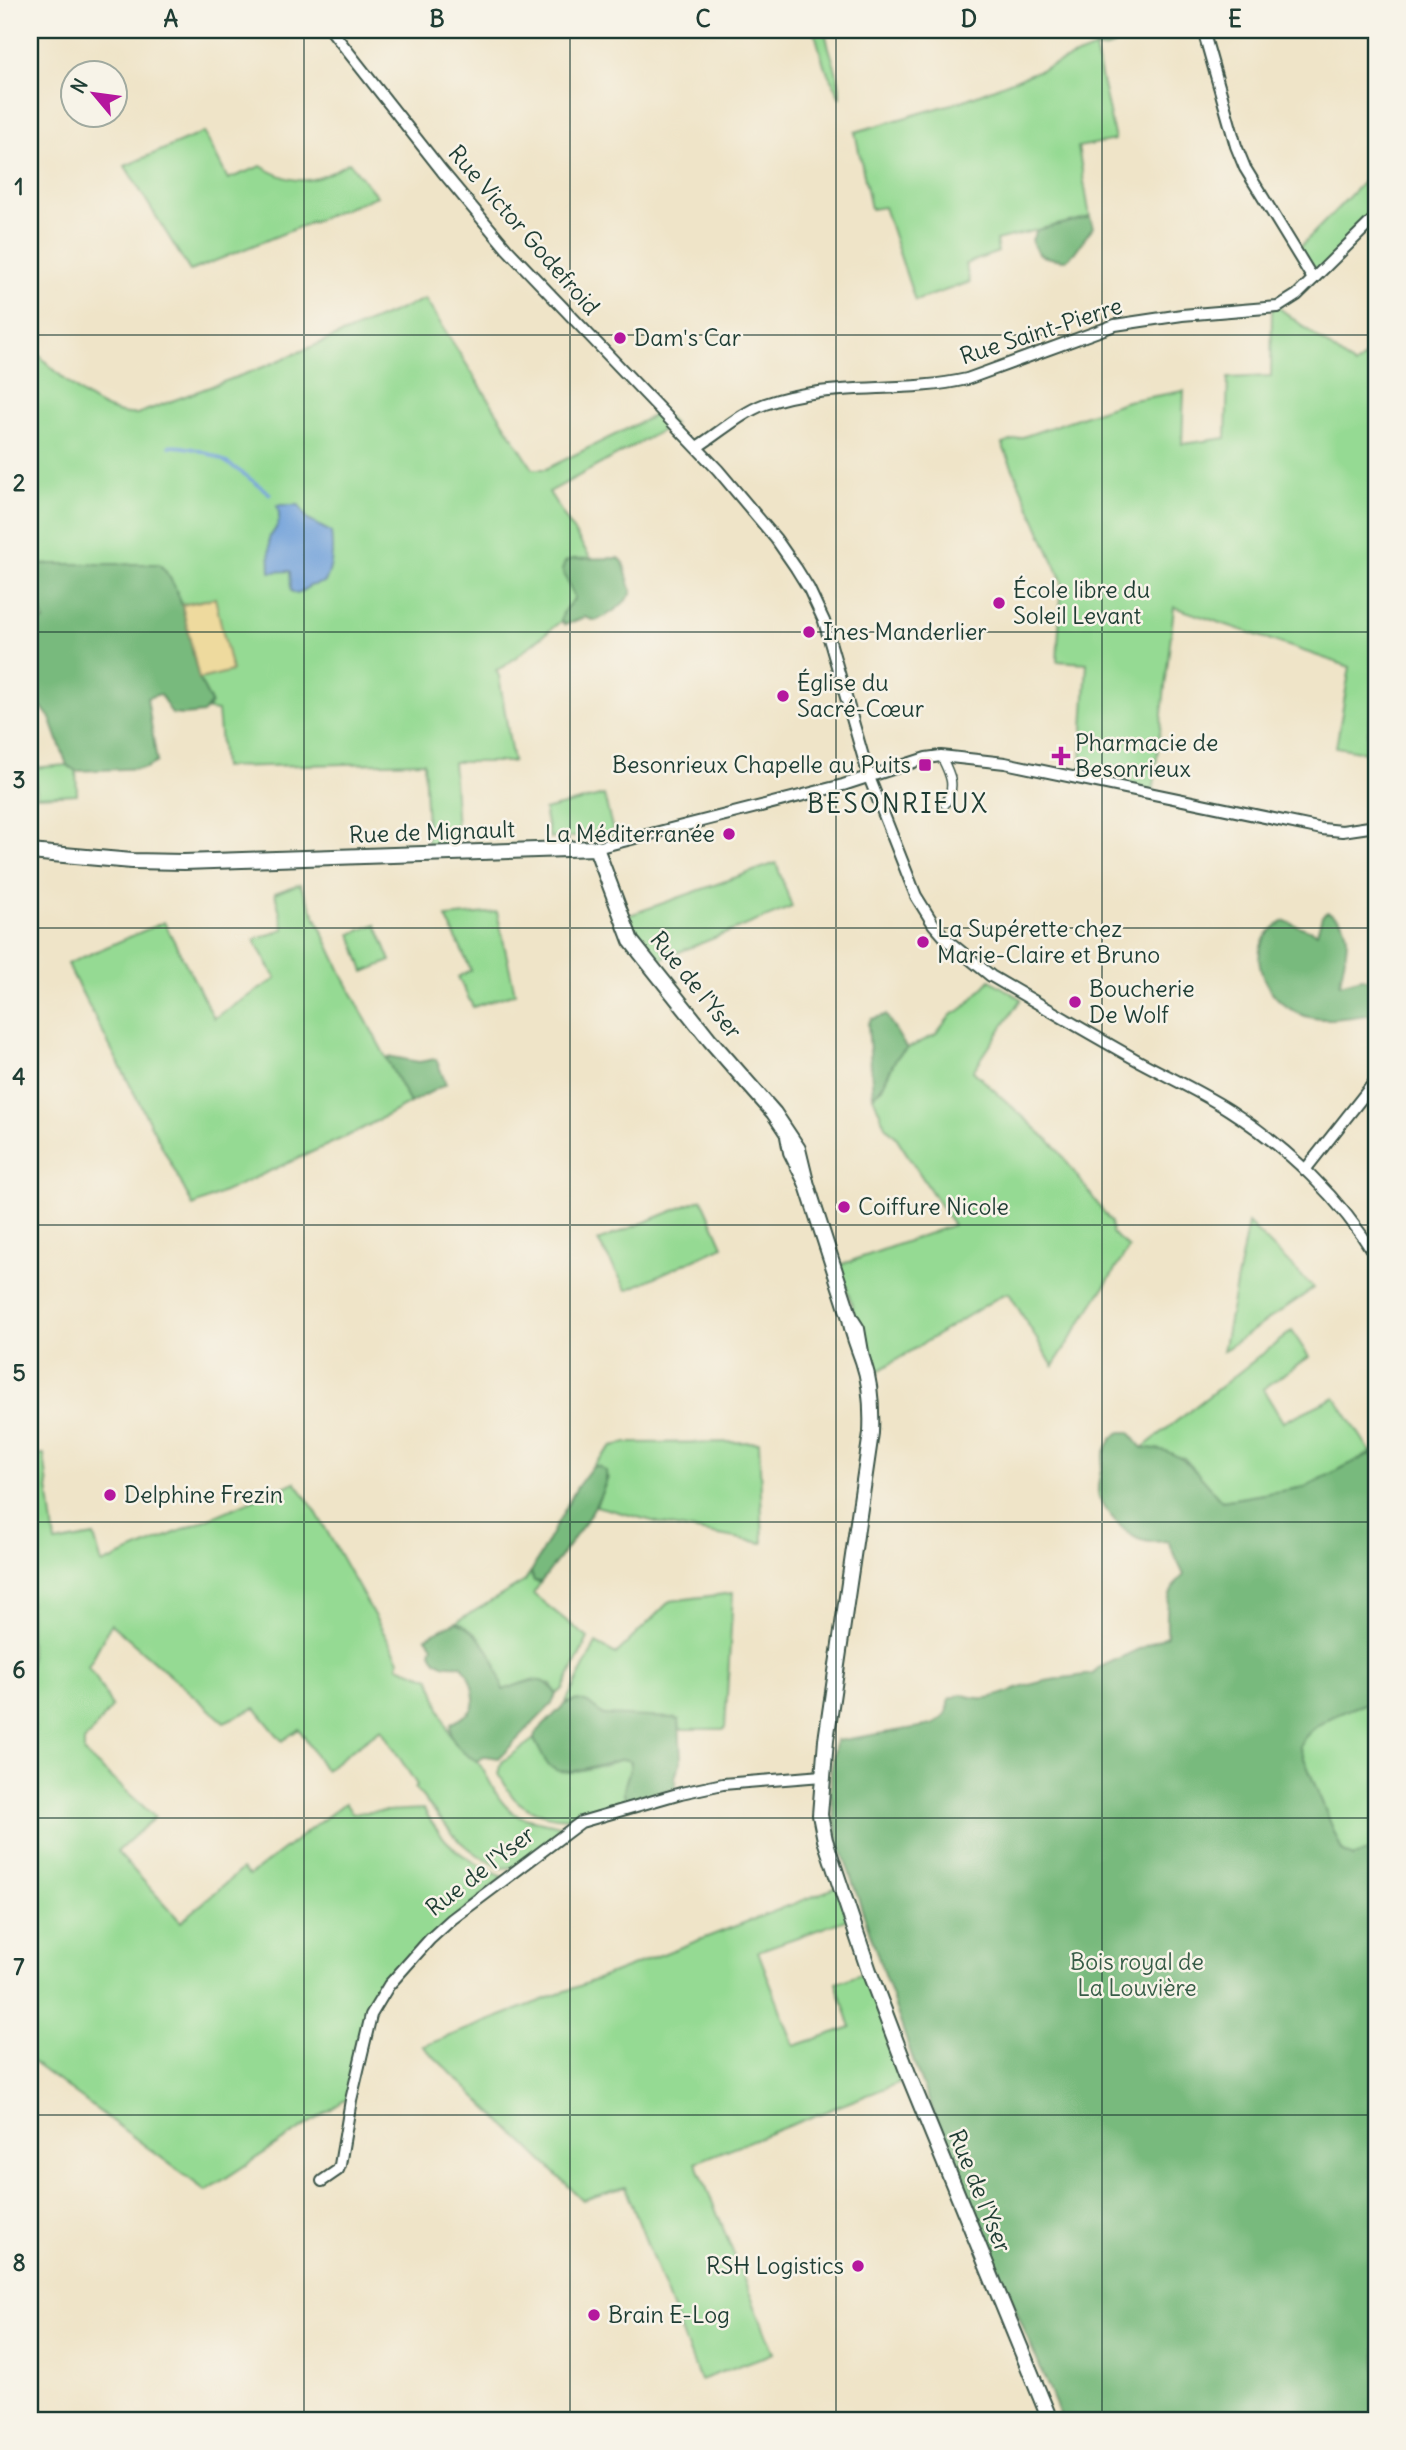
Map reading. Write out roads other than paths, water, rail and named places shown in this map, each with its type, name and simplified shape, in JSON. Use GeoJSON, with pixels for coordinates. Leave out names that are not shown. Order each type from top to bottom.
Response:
{"type":"FeatureCollection","features":[{"type":"Feature","properties":{"kind":"street","name":"Rue Victor Godefroid"},"geometry":{"type":"LineString","coordinates":[[331,30],[442,171],[508,249],[619,369],[697,447],[776,539],[809,589],[834,652],[869,777],[916,896],[934,925],[965,957],[991,976],[1229,1110],[1263,1134],[1305,1170],[1357,1227],[1376,1257]]}},
{"type":"Feature","properties":{"kind":"street"},"geometry":{"type":"LineString","coordinates":[[1203,30],[1236,146],[1245,168],[1313,279]]}},
{"type":"Feature","properties":{"kind":"street","name":"Rue Saint-Pierre"},"geometry":{"type":"LineString","coordinates":[[697,447],[767,404],[813,393],[859,387],[954,382],[1115,325],[1182,315],[1278,307],[1297,295],[1376,216]]}},
{"type":"Feature","properties":{"kind":"street"},"geometry":{"type":"LineString","coordinates":[[941,756],[953,783],[945,804]]}},
{"type":"Feature","properties":{"kind":"street","name":"Rue de Mignault"},"geometry":{"type":"LineString","coordinates":[[30,852],[132,861],[184,862],[596,848],[941,756],[1005,763],[1322,829],[1342,831],[1376,826]]}},
{"type":"Feature","properties":{"kind":"street","name":"Rue de l'Yser"},"geometry":{"type":"LineString","coordinates":[[596,848],[631,941],[710,1040],[765,1102],[788,1136],[791,1152],[806,1182],[850,1318],[857,1329],[871,1397],[871,1433],[822,1776],[820,1815],[825,1840],[869,1971],[909,2077],[1050,2420]]}},
{"type":"Feature","properties":{"kind":"street"},"geometry":{"type":"LineString","coordinates":[[1305,1170],[1376,1080]]}},
{"type":"Feature","properties":{"kind":"street","name":"Rue de l'Yser"},"geometry":{"type":"LineString","coordinates":[[322,2182],[338,2170],[340,2165],[351,2100],[371,2015],[389,1985],[430,1939],[452,1919],[582,1822],[681,1793],[723,1784],[822,1776]]}},
{"type":"Feature","properties":{"kind":"water"},"geometry":{"type":"Polygon","coordinates":[[[277,505],[299,505],[308,520],[331,532],[332,557],[325,582],[310,586],[297,594],[291,591],[290,571],[270,572],[269,538],[278,523],[277,505]]]}},
{"type":"Feature","properties":{"kind":"waterway"},"geometry":{"type":"LineString","coordinates":[[169,446],[184,447],[211,455],[235,468],[270,494]]}},
{"type":"Feature","properties":{"kind":"place","name":"Dam's Car"},"geometry":{"type":"Point","coordinates":[620,338]}},
{"type":"Feature","properties":{"kind":"place","name":"École libre du Soleil Levant"},"geometry":{"type":"Point","coordinates":[999,603]}},
{"type":"Feature","properties":{"kind":"place","name":"Ines Manderlier"},"geometry":{"type":"Point","coordinates":[809,632]}},
{"type":"Feature","properties":{"kind":"place","name":"Église du Sacré-Cœur"},"geometry":{"type":"Point","coordinates":[783,696]}},
{"type":"Feature","properties":{"kind":"place","name":"Pharmacie de Besonrieux"},"geometry":{"type":"Point","coordinates":[1061,756]}},
{"type":"Feature","properties":{"kind":"place","name":"Besonrieux Chapelle au Puits"},"geometry":{"type":"Point","coordinates":[925,765]}},
{"type":"Feature","properties":{"kind":"place","name":"La Méditerranée"},"geometry":{"type":"Point","coordinates":[729,834]}},
{"type":"Feature","properties":{"kind":"place","name":"La Supérette chez Marie-Claire et Bruno"},"geometry":{"type":"Point","coordinates":[923,942]}},
{"type":"Feature","properties":{"kind":"place","name":"Boucherie De Wolf"},"geometry":{"type":"Point","coordinates":[1075,1002]}},
{"type":"Feature","properties":{"kind":"place","name":"Coiffure Nicole"},"geometry":{"type":"Point","coordinates":[844,1207]}},
{"type":"Feature","properties":{"kind":"place","name":"Delphine Frezin"},"geometry":{"type":"Point","coordinates":[110,1495]}},
{"type":"Feature","properties":{"kind":"place","name":"RSH Logistics"},"geometry":{"type":"Point","coordinates":[858,2266]}},
{"type":"Feature","properties":{"kind":"place","name":"Brain E-Log"},"geometry":{"type":"Point","coordinates":[594,2315]}},
{"type":"Feature","properties":{"kind":"district","name":"BESONRIEUX"},"geometry":{"type":"Point","coordinates":[898,804]}},
{"type":"Feature","properties":{"kind":"park label","name":"Bois royal de La Louvière"},"geometry":{"type":"Point","coordinates":[1137,1975]}}]}
